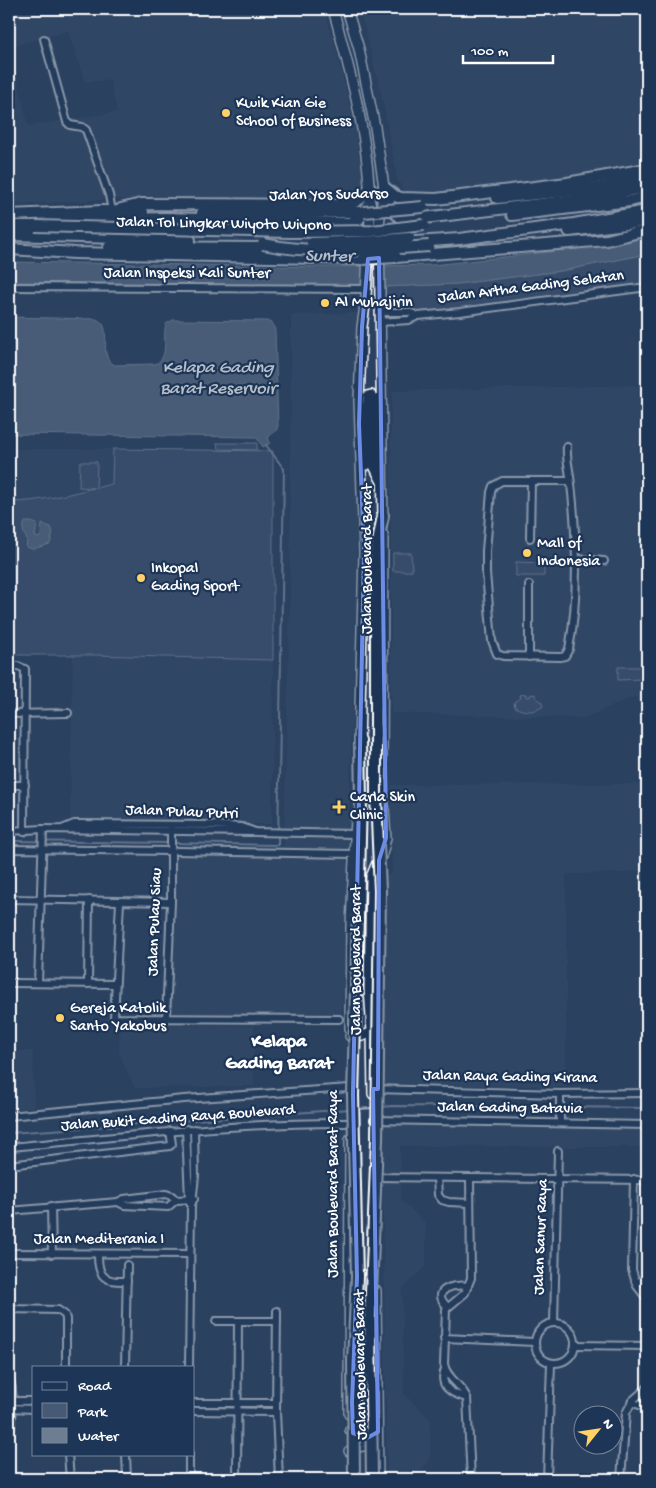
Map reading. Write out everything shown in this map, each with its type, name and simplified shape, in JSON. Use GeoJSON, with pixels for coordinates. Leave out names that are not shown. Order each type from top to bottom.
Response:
{"type":"FeatureCollection","features":[{"type":"Feature","properties":{"kind":"highway"},"geometry":{"type":"LineString","coordinates":[[384,189],[401,198],[436,199],[577,182],[647,169]]}},
{"type":"Feature","properties":{"kind":"highway","name":"Jalan Yos Sudarso"},"geometry":{"type":"LineString","coordinates":[[9,215],[114,212],[364,212],[597,188],[647,178]]}},
{"type":"Feature","properties":{"kind":"highway"},"geometry":{"type":"LineString","coordinates":[[114,212],[141,204],[348,205],[364,197],[370,188]]}},
{"type":"Feature","properties":{"kind":"highway"},"geometry":{"type":"LineString","coordinates":[[384,189],[397,216],[407,220],[549,204],[647,188]]}},
{"type":"Feature","properties":{"kind":"highway","name":"Jalan Tol Lingkar Wiyoto Wiyono"},"geometry":{"type":"LineString","coordinates":[[9,226],[291,232],[372,231],[630,201],[647,197]]}},
{"type":"Feature","properties":{"kind":"highway"},"geometry":{"type":"LineString","coordinates":[[35,226],[56,221],[165,218],[334,224],[358,220],[370,204]]}},
{"type":"Feature","properties":{"kind":"highway","name":"Jalan Tol Lingkar Wiyoto Wiyono"},"geometry":{"type":"LineString","coordinates":[[9,235],[166,239],[264,244],[375,241],[520,226],[647,206]]}},
{"type":"Feature","properties":{"kind":"highway"},"geometry":{"type":"LineString","coordinates":[[379,248],[411,242],[459,239],[574,224],[647,211]]}},
{"type":"Feature","properties":{"kind":"highway"},"geometry":{"type":"LineString","coordinates":[[264,244],[288,249],[382,250],[597,228],[634,223],[647,219]]}},
{"type":"Feature","properties":{"kind":"highway"},"geometry":{"type":"LineString","coordinates":[[407,220],[404,232],[411,242]]}},
{"type":"Feature","properties":{"kind":"highway"},"geometry":{"type":"LineString","coordinates":[[9,249],[363,259],[607,240],[647,230]]}},
{"type":"Feature","properties":{"kind":"highway"},"geometry":{"type":"LineString","coordinates":[[59,251],[80,247],[361,250],[365,252],[368,260]]}},
{"type":"Feature","properties":{"kind":"highway"},"geometry":{"type":"LineString","coordinates":[[372,1479],[370,1318],[377,1139],[380,891],[376,796],[376,553],[383,515]]}},
{"type":"Feature","properties":{"kind":"highway"},"geometry":{"type":"LineString","coordinates":[[354,1479],[353,1377],[357,1278],[353,1095],[362,800],[360,740]]}},
{"type":"Feature","properties":{"kind":"main road","name":"Jalan Boulevard Barat"},"geometry":{"type":"LineString","coordinates":[[333,9],[361,129],[370,188],[368,260],[362,327],[359,400],[364,589]]}},
{"type":"Feature","properties":{"kind":"main road","name":"Jalan Boulevard Barat"},"geometry":{"type":"LineString","coordinates":[[347,9],[359,49],[375,127],[384,189],[379,225],[379,265],[383,484],[382,776],[386,838],[382,855],[371,877],[369,990],[372,1032],[378,1479]]}},
{"type":"Feature","properties":{"kind":"main road"},"geometry":{"type":"LineString","coordinates":[[364,537],[368,520],[366,425],[368,396],[371,395],[374,401],[374,466],[383,484]]}},
{"type":"Feature","properties":{"kind":"main road","name":"Jalan Boulevard Barat Raya"},"geometry":{"type":"LineString","coordinates":[[350,1479],[348,1262],[350,961],[360,740],[364,589]]}},
{"type":"Feature","properties":{"kind":"main road"},"geometry":{"type":"LineString","coordinates":[[350,1036],[365,1036],[372,1032]]}},
{"type":"Feature","properties":{"kind":"main road"},"geometry":{"type":"LineString","coordinates":[[349,1429],[361,1438],[370,1437],[378,1432]]}},
{"type":"Feature","properties":{"kind":"main road"},"geometry":{"type":"LineString","coordinates":[[349,1451],[357,1447],[369,1445],[378,1450]]}},
{"type":"Feature","properties":{"kind":"street"},"geometry":{"type":"LineString","coordinates":[[44,39],[67,122],[70,125],[82,127],[86,130],[114,212]]}},
{"type":"Feature","properties":{"kind":"street","name":"Jalan Inspeksi Kali Sunter"},"geometry":{"type":"LineString","coordinates":[[9,287],[366,289]]}},
{"type":"Feature","properties":{"kind":"street","name":"Jalan Artha Gading Selatan"},"geometry":{"type":"LineString","coordinates":[[380,322],[409,320],[418,316],[647,287]]}},
{"type":"Feature","properties":{"kind":"street","name":"Jalan Artha Gading Selatan"},"geometry":{"type":"LineString","coordinates":[[380,312],[409,312],[418,316]]}},
{"type":"Feature","properties":{"kind":"street"},"geometry":{"type":"LineString","coordinates":[[567,447],[570,481],[576,559],[572,620],[567,653],[561,657],[503,656],[495,651],[489,621],[486,551],[493,486],[502,481],[570,481]]}},
{"type":"Feature","properties":{"kind":"street"},"geometry":{"type":"LineString","coordinates":[[530,538],[531,481]]}},
{"type":"Feature","properties":{"kind":"street"},"geometry":{"type":"LineString","coordinates":[[576,559],[604,561]]}},
{"type":"Feature","properties":{"kind":"street"},"geometry":{"type":"LineString","coordinates":[[529,585],[529,657]]}},
{"type":"Feature","properties":{"kind":"street"},"geometry":{"type":"LineString","coordinates":[[9,666],[18,666],[25,669],[24,832]]}},
{"type":"Feature","properties":{"kind":"street"},"geometry":{"type":"LineString","coordinates":[[9,714],[68,713]]}},
{"type":"Feature","properties":{"kind":"street"},"geometry":{"type":"LineString","coordinates":[[9,785],[25,785]]}},
{"type":"Feature","properties":{"kind":"street","name":"Jalan Pulau Putri"},"geometry":{"type":"LineString","coordinates":[[9,831],[62,830],[74,824],[102,828],[171,830],[242,827],[255,832],[355,834]]}},
{"type":"Feature","properties":{"kind":"street","name":"Jalan Pulau Siau"},"geometry":{"type":"LineString","coordinates":[[166,1019],[173,850],[171,830]]}},
{"type":"Feature","properties":{"kind":"street"},"geometry":{"type":"LineString","coordinates":[[38,983],[43,831]]}},
{"type":"Feature","properties":{"kind":"street"},"geometry":{"type":"LineString","coordinates":[[9,849],[354,854]]}},
{"type":"Feature","properties":{"kind":"street"},"geometry":{"type":"LineString","coordinates":[[9,899],[170,902]]}},
{"type":"Feature","properties":{"kind":"street"},"geometry":{"type":"LineString","coordinates":[[88,984],[89,900]]}},
{"type":"Feature","properties":{"kind":"street"},"geometry":{"type":"LineString","coordinates":[[120,902],[114,984],[114,1018],[338,1019]]}},
{"type":"Feature","properties":{"kind":"street"},"geometry":{"type":"LineString","coordinates":[[9,983],[114,984]]}},
{"type":"Feature","properties":{"kind":"street"},"geometry":{"type":"LineString","coordinates":[[9,1116],[194,1098],[350,1092]]}},
{"type":"Feature","properties":{"kind":"street","name":"Jalan Raya Gading Kirana"},"geometry":{"type":"LineString","coordinates":[[373,1092],[647,1093]]}},
{"type":"Feature","properties":{"kind":"street"},"geometry":{"type":"LineString","coordinates":[[560,1094],[560,1120]]}},
{"type":"Feature","properties":{"kind":"street","name":"Jalan Gading Batavia"},"geometry":{"type":"LineString","coordinates":[[373,1117],[560,1120],[647,1125]]}},
{"type":"Feature","properties":{"kind":"street","name":"Jalan Bukit Gading Raya Boulevard"},"geometry":{"type":"LineString","coordinates":[[9,1147],[194,1128],[350,1121]]}},
{"type":"Feature","properties":{"kind":"street"},"geometry":{"type":"LineString","coordinates":[[189,1366],[189,1254],[194,1128]]}},
{"type":"Feature","properties":{"kind":"street"},"geometry":{"type":"LineString","coordinates":[[186,1129],[191,1167]]}},
{"type":"Feature","properties":{"kind":"street"},"geometry":{"type":"LineString","coordinates":[[9,1165],[170,1146],[173,1140],[170,1131]]}},
{"type":"Feature","properties":{"kind":"street","name":"Jalan Sanur Raya"},"geometry":{"type":"LineString","coordinates":[[554,1323],[558,1151]]}},
{"type":"Feature","properties":{"kind":"street"},"geometry":{"type":"LineString","coordinates":[[374,1177],[647,1180]]}},
{"type":"Feature","properties":{"kind":"street"},"geometry":{"type":"LineString","coordinates":[[437,1178],[438,1195],[442,1200],[470,1202]]}},
{"type":"Feature","properties":{"kind":"street"},"geometry":{"type":"LineString","coordinates":[[467,1398],[455,1394],[446,1387],[442,1377],[444,1368],[445,1313],[448,1307],[465,1293],[471,1278],[470,1178]]}},
{"type":"Feature","properties":{"kind":"street"},"geometry":{"type":"LineString","coordinates":[[634,1180],[632,1263],[635,1282],[647,1299]]}},
{"type":"Feature","properties":{"kind":"street"},"geometry":{"type":"LineString","coordinates":[[9,1211],[51,1206],[118,1202],[124,1199],[166,1194],[176,1200],[191,1202]]}},
{"type":"Feature","properties":{"kind":"street"},"geometry":{"type":"LineString","coordinates":[[118,1202],[124,1205],[168,1207],[176,1200]]}},
{"type":"Feature","properties":{"kind":"street"},"geometry":{"type":"LineString","coordinates":[[51,1206],[52,1254]]}},
{"type":"Feature","properties":{"kind":"street","name":"Jalan Mediterania I"},"geometry":{"type":"LineString","coordinates":[[9,1253],[189,1254]]}},
{"type":"Feature","properties":{"kind":"street"},"geometry":{"type":"LineString","coordinates":[[98,1256],[99,1270],[105,1278],[112,1281],[127,1281]]}},
{"type":"Feature","properties":{"kind":"street"},"geometry":{"type":"LineString","coordinates":[[126,1366],[127,1265]]}},
{"type":"Feature","properties":{"kind":"street"},"geometry":{"type":"LineString","coordinates":[[635,1282],[647,1282]]}},
{"type":"Feature","properties":{"kind":"street"},"geometry":{"type":"LineString","coordinates":[[448,1307],[441,1299],[444,1291],[451,1286],[468,1286]]}},
{"type":"Feature","properties":{"kind":"street"},"geometry":{"type":"LineString","coordinates":[[9,1309],[58,1310],[65,1315],[66,1366]]}},
{"type":"Feature","properties":{"kind":"street"},"geometry":{"type":"LineString","coordinates":[[277,1311],[276,1412],[278,1479]]}},
{"type":"Feature","properties":{"kind":"street"},"geometry":{"type":"LineString","coordinates":[[216,1321],[276,1321]]}},
{"type":"Feature","properties":{"kind":"street"},"geometry":{"type":"LineString","coordinates":[[238,1322],[238,1479]]}},
{"type":"Feature","properties":{"kind":"street"},"geometry":{"type":"LineString","coordinates":[[554,1323],[569,1329],[573,1334],[575,1345],[572,1356],[568,1360],[551,1364],[537,1354],[534,1342],[538,1331],[548,1324],[554,1323]]}},
{"type":"Feature","properties":{"kind":"street"},"geometry":{"type":"LineString","coordinates":[[444,1338],[534,1342]]}},
{"type":"Feature","properties":{"kind":"street"},"geometry":{"type":"LineString","coordinates":[[575,1345],[647,1346]]}},
{"type":"Feature","properties":{"kind":"street"},"geometry":{"type":"LineString","coordinates":[[547,1479],[551,1364]]}},
{"type":"Feature","properties":{"kind":"street"},"geometry":{"type":"LineString","coordinates":[[444,1368],[467,1398],[471,1479]]}},
{"type":"Feature","properties":{"kind":"street"},"geometry":{"type":"LineString","coordinates":[[9,1377],[12,1385],[11,1428],[9,1432]]}},
{"type":"Feature","properties":{"kind":"street"},"geometry":{"type":"LineString","coordinates":[[621,1479],[627,1409],[647,1388]]}},
{"type":"Feature","properties":{"kind":"street"},"geometry":{"type":"LineString","coordinates":[[11,1401],[32,1402]]}},
{"type":"Feature","properties":{"kind":"street"},"geometry":{"type":"LineString","coordinates":[[632,1402],[642,1406],[647,1405]]}},
{"type":"Feature","properties":{"kind":"street"},"geometry":{"type":"LineString","coordinates":[[195,1403],[276,1403]]}},
{"type":"Feature","properties":{"kind":"street"},"geometry":{"type":"LineString","coordinates":[[11,1408],[32,1409]]}},
{"type":"Feature","properties":{"kind":"street"},"geometry":{"type":"LineString","coordinates":[[195,1412],[276,1412]]}},
{"type":"Feature","properties":{"kind":"street"},"geometry":{"type":"LineString","coordinates":[[68,1456],[70,1479]]}},
{"type":"Feature","properties":{"kind":"street"},"geometry":{"type":"LineString","coordinates":[[126,1456],[127,1479]]}},
{"type":"Feature","properties":{"kind":"street"},"geometry":{"type":"LineString","coordinates":[[189,1456],[189,1479]]}},
{"type":"Feature","properties":{"kind":"highlighted area"},"geometry":{"type":"Polygon","coordinates":[[[379,258],[386,838],[379,860],[378,1089],[373,1089],[378,1432],[367,1438],[353,1433],[352,1402],[357,1277],[353,1095],[364,552],[359,424],[362,327],[368,259],[379,258]]]}},
{"type":"Feature","properties":{"kind":"shaded area"},"geometry":{"type":"Polygon","coordinates":[[[9,9],[324,9],[351,110],[362,176],[362,194],[347,203],[111,199],[9,205],[9,59],[13,59],[28,126],[117,112],[110,80],[85,82],[68,31],[16,45],[9,36],[9,9]]]}},
{"type":"Feature","properties":{"kind":"shaded area"},"geometry":{"type":"Polygon","coordinates":[[[360,9],[647,9],[647,162],[563,180],[438,195],[408,193],[403,190],[397,178],[383,101],[360,9]]]}},
{"type":"Feature","properties":{"kind":"shaded area"},"geometry":{"type":"Polygon","coordinates":[[[358,313],[356,598],[342,1014],[168,1015],[172,846],[284,846],[290,598],[291,315],[358,313]]]}},
{"type":"Feature","properties":{"kind":"shaded area"},"geometry":{"type":"Polygon","coordinates":[[[647,385],[647,869],[621,873],[566,874],[566,1087],[382,1083],[386,877],[392,873],[391,785],[640,784],[641,705],[636,696],[583,718],[391,713],[391,410],[393,391],[647,385]]]}},
{"type":"Feature","properties":{"kind":"shaded area"},"geometry":{"type":"Polygon","coordinates":[[[9,449],[113,449],[112,484],[64,496],[25,502],[9,502],[9,449]]]}},
{"type":"Feature","properties":{"kind":"shaded area"},"geometry":{"type":"Polygon","coordinates":[[[73,655],[273,660],[272,824],[70,819],[73,655]]]}},
{"type":"Feature","properties":{"kind":"shaded area"},"geometry":{"type":"Polygon","coordinates":[[[120,1024],[254,1026],[254,1086],[135,1088],[119,1053],[120,1024]]]}},
{"type":"Feature","properties":{"kind":"shaded area"},"geometry":{"type":"Polygon","coordinates":[[[9,1051],[33,1051],[34,1107],[9,1110],[9,1051]]]}},
{"type":"Feature","properties":{"kind":"shaded area"},"geometry":{"type":"Polygon","coordinates":[[[382,1121],[647,1123],[647,1147],[400,1146],[401,1200],[426,1224],[426,1266],[402,1289],[404,1394],[430,1419],[430,1460],[411,1479],[387,1479],[382,1121]]]}},
{"type":"Feature","properties":{"kind":"green space"},"geometry":{"type":"Polygon","coordinates":[[[647,254],[647,287],[418,316],[380,312],[382,287],[457,284],[561,271],[647,254]]]}},
{"type":"Feature","properties":{"kind":"green space"},"geometry":{"type":"Polygon","coordinates":[[[217,443],[257,443],[257,450],[218,449],[217,443]]]}},
{"type":"Feature","properties":{"kind":"green space","name":"Inkopal Gading Sport"},"geometry":{"type":"Polygon","coordinates":[[[113,449],[273,451],[273,660],[94,655],[9,655],[9,502],[62,496],[94,488],[79,487],[80,462],[97,462],[96,488],[112,484],[113,449]]]}},
{"type":"Feature","properties":{"kind":"green space"},"geometry":{"type":"Polygon","coordinates":[[[393,553],[411,553],[412,571],[393,571],[393,553]]]}},
{"type":"Feature","properties":{"kind":"green space"},"geometry":{"type":"Polygon","coordinates":[[[516,562],[544,563],[544,576],[516,576],[516,562]]]}},
{"type":"Feature","properties":{"kind":"green space"},"geometry":{"type":"Polygon","coordinates":[[[618,667],[642,667],[642,679],[618,680],[618,667]]]}},
{"type":"Feature","properties":{"kind":"green space"},"geometry":{"type":"Polygon","coordinates":[[[526,694],[526,697],[530,697],[531,694],[536,695],[536,698],[541,701],[543,706],[537,710],[529,711],[515,707],[514,702],[521,698],[520,695],[526,694]]]}},
{"type":"Feature","properties":{"kind":"water"},"geometry":{"type":"Polygon","coordinates":[[[647,236],[647,254],[561,271],[457,284],[382,287],[9,282],[9,262],[327,267],[433,265],[593,247],[627,242],[647,236]]]}},
{"type":"Feature","properties":{"kind":"water","name":"Kelapa Gading Barat Reservoir"},"geometry":{"type":"Polygon","coordinates":[[[9,317],[96,319],[105,328],[106,355],[109,361],[115,365],[155,364],[160,361],[164,352],[166,324],[173,320],[267,321],[273,324],[275,331],[278,426],[276,431],[268,437],[270,443],[263,447],[256,437],[9,434],[9,317]]]}},
{"type":"Feature","properties":{"kind":"water"},"geometry":{"type":"Polygon","coordinates":[[[25,522],[37,524],[35,536],[38,538],[41,536],[42,524],[51,527],[53,533],[50,544],[33,549],[26,547],[27,540],[23,530],[25,522]]]}},
{"type":"Feature","properties":{"kind":"waterway"},"geometry":{"type":"LineString","coordinates":[[174,843],[278,845],[284,469],[266,445]]}},
{"type":"Feature","properties":{"kind":"waterway"},"geometry":{"type":"LineString","coordinates":[[9,841],[169,843]]}},
{"type":"Feature","properties":{"kind":"waterway"},"geometry":{"type":"LineString","coordinates":[[380,1107],[558,1107]]}},
{"type":"Feature","properties":{"kind":"waterway"},"geometry":{"type":"LineString","coordinates":[[563,1107],[647,1108]]}},
{"type":"Feature","properties":{"kind":"waterway"},"geometry":{"type":"LineString","coordinates":[[358,1109],[373,1108]]}},
{"type":"Feature","properties":{"kind":"waterway"},"geometry":{"type":"LineString","coordinates":[[9,1133],[351,1109]]}},
{"type":"Feature","properties":{"kind":"place","name":"Kwik Kian Gie School of Business"},"geometry":{"type":"Point","coordinates":[226,113]}},
{"type":"Feature","properties":{"kind":"place","name":"Al Muhajirin"},"geometry":{"type":"Point","coordinates":[325,303]}},
{"type":"Feature","properties":{"kind":"place","name":"Mall of Indonesia"},"geometry":{"type":"Point","coordinates":[527,553]}},
{"type":"Feature","properties":{"kind":"place","name":"Inkopal Gading Sport"},"geometry":{"type":"Point","coordinates":[141,578]}},
{"type":"Feature","properties":{"kind":"place","name":"Carla Skin Clinic"},"geometry":{"type":"Point","coordinates":[339,807]}},
{"type":"Feature","properties":{"kind":"place","name":"Gereja Katolik Santo Yakobus"},"geometry":{"type":"Point","coordinates":[60,1018]}},
{"type":"Feature","properties":{"kind":"district","name":"Kelapa Gading Barat"},"geometry":{"type":"Point","coordinates":[279,1053]}},
{"type":"Feature","properties":{"kind":"water label","name":"Sunter"},"geometry":{"type":"Point","coordinates":[329,257]}}]}
